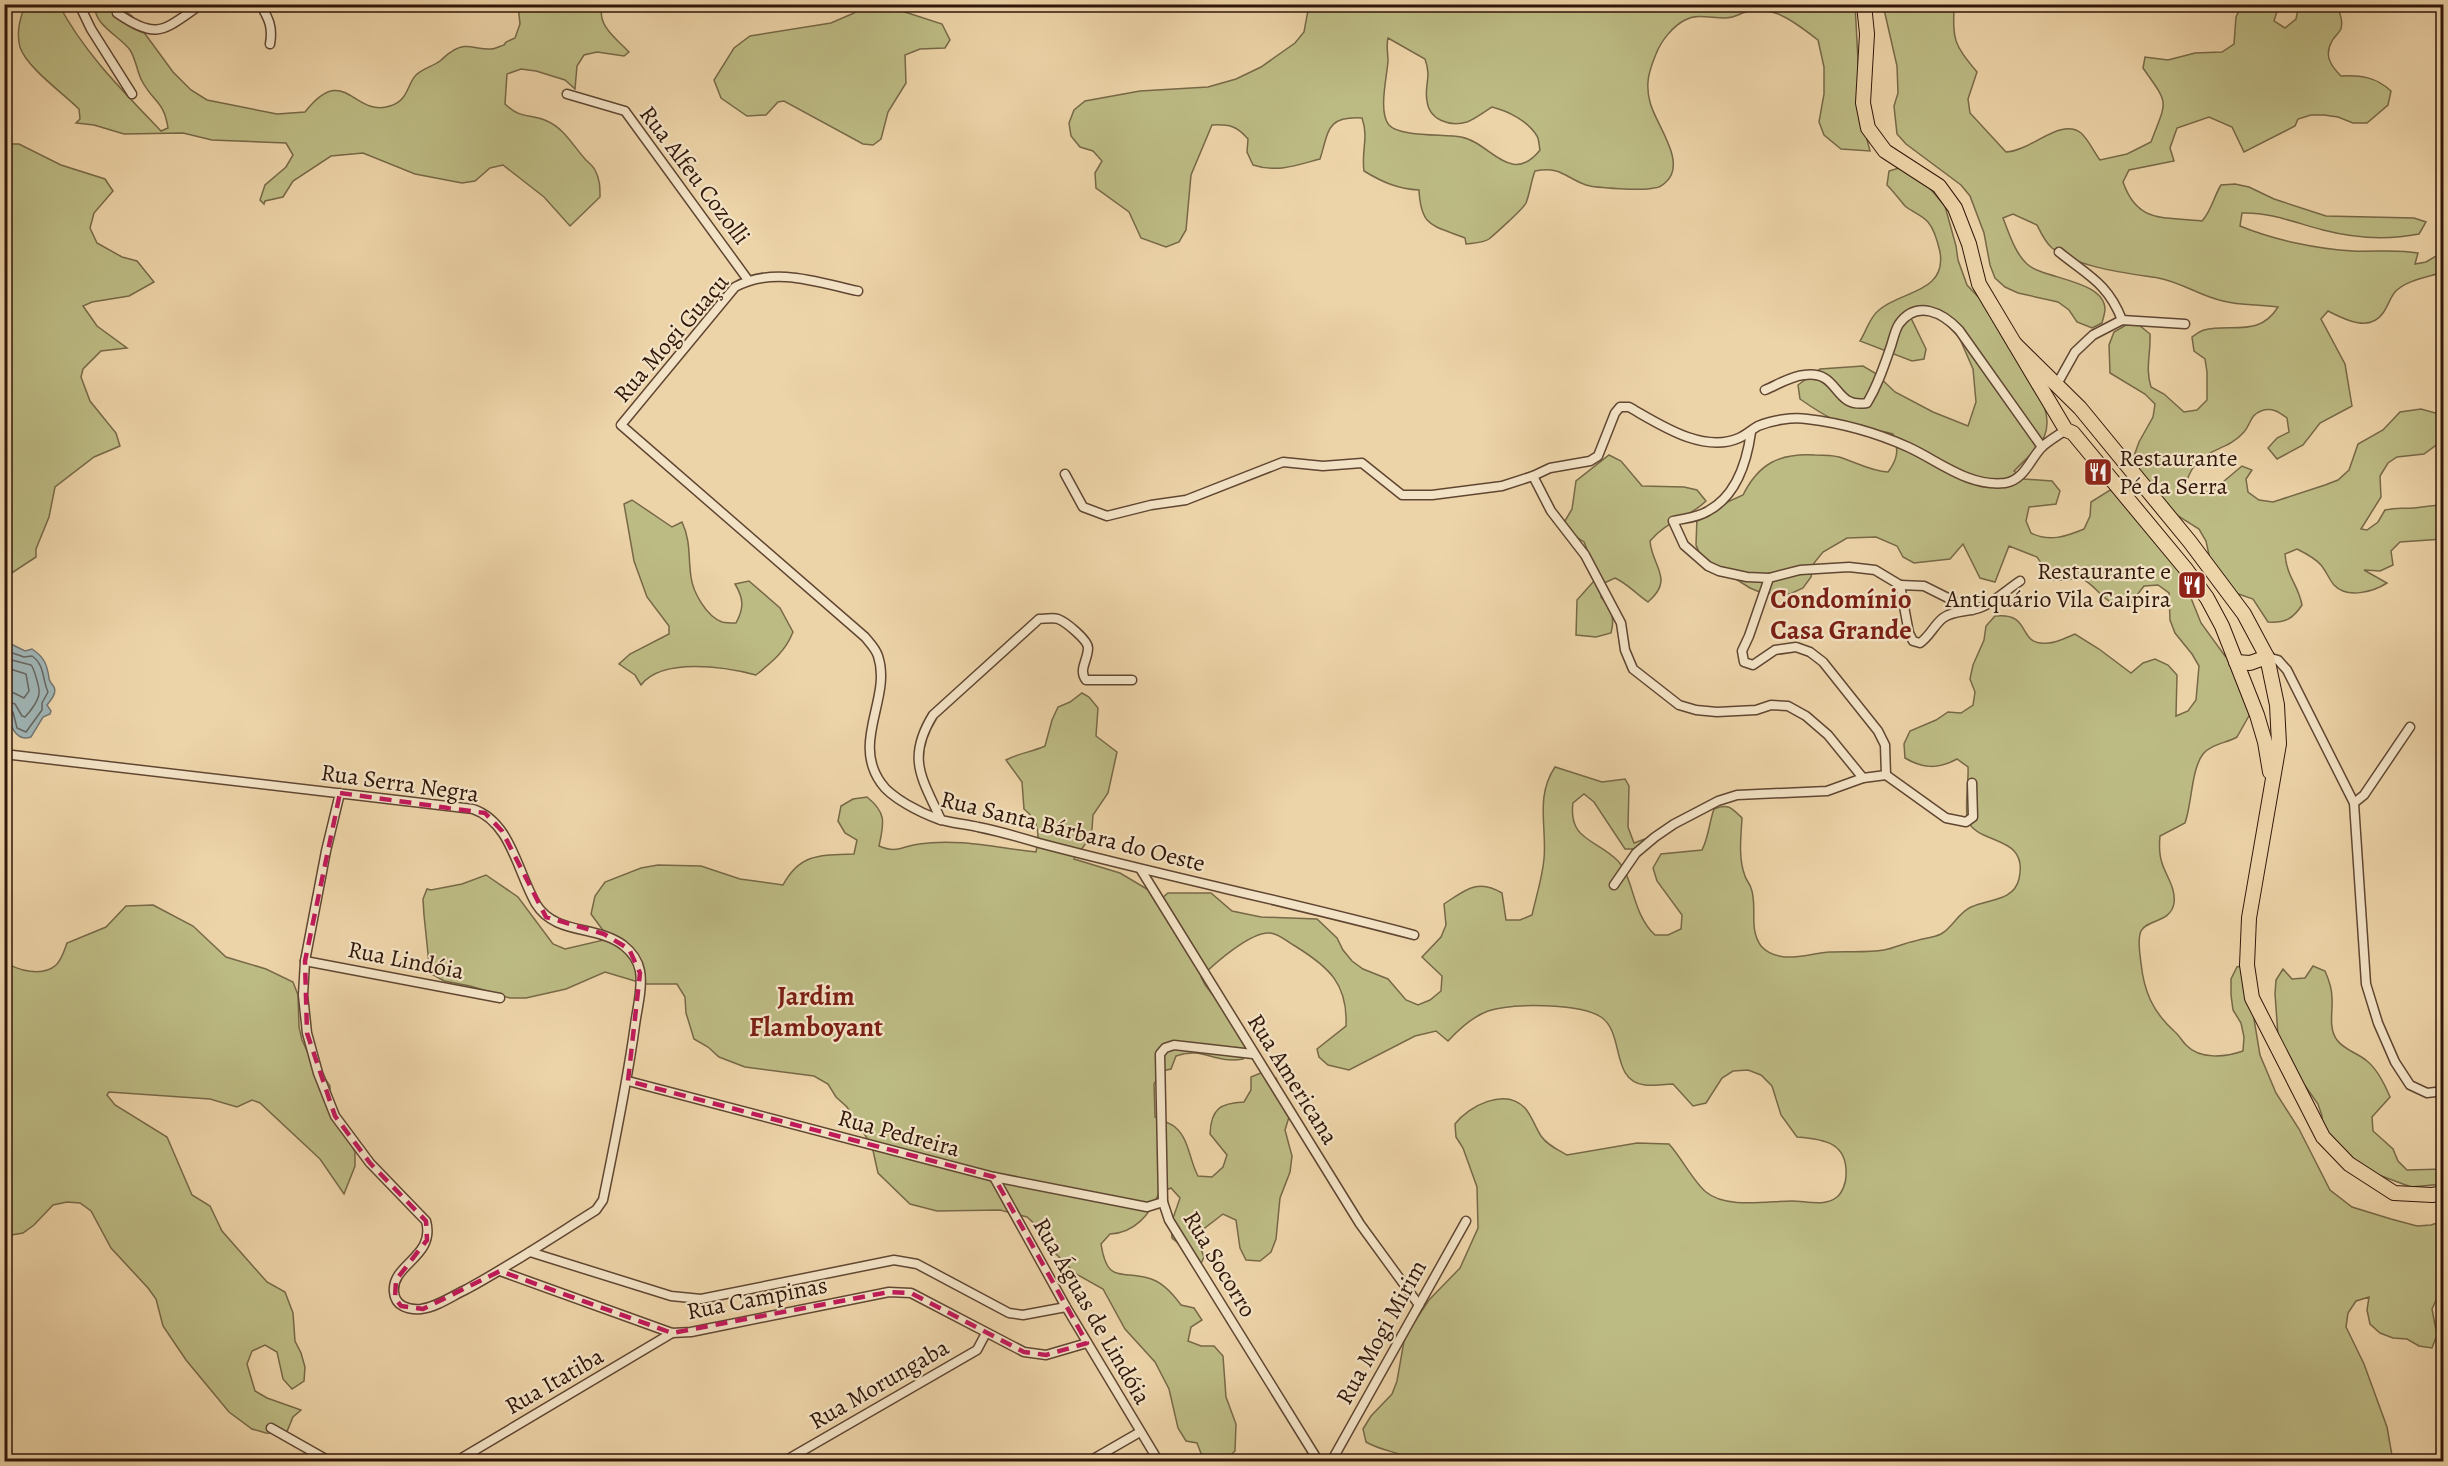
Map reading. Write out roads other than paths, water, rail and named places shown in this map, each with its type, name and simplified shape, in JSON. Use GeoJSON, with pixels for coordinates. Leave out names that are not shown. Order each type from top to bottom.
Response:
{"type":"FeatureCollection","features":[{"type":"Feature","properties":{"kind":"main road"},"geometry":{"type":"LineString","coordinates":[[1864,4],[1867,34],[1863,103],[1868,128],[1885,151],[1939,186],[1955,208],[1969,244],[1979,284],[2067,428],[2185,568],[2207,598],[2222,626],[2262,733],[2271,783]]}},
{"type":"Feature","properties":{"kind":"main road"},"geometry":{"type":"LineString","coordinates":[[2015,344],[2085,414],[2190,542],[2244,614],[2267,657],[2277,705],[2279,744],[2249,918],[2247,965],[2252,998],[2323,1137],[2349,1164],[2394,1193],[2432,1196],[2444,1193]]}},
{"type":"Feature","properties":{"kind":"main road"},"geometry":{"type":"LineString","coordinates":[[2067,428],[2063,412],[2069,408],[2085,414]]}},
{"type":"Feature","properties":{"kind":"main road"},"geometry":{"type":"LineString","coordinates":[[2067,428],[2086,428],[2085,414]]}},
{"type":"Feature","properties":{"kind":"main road"},"geometry":{"type":"LineString","coordinates":[[2236,662],[2250,663],[2267,657]]}},
{"type":"Feature","properties":{"kind":"street"},"geometry":{"type":"LineString","coordinates":[[79,4],[132,94]]}},
{"type":"Feature","properties":{"kind":"street"},"geometry":{"type":"LineString","coordinates":[[117,13],[148,31],[160,30],[202,4]]}},
{"type":"Feature","properties":{"kind":"street"},"geometry":{"type":"LineString","coordinates":[[260,4],[271,22],[270,44]]}},
{"type":"Feature","properties":{"kind":"street","name":"Rua Alfeu Cozolli"},"geometry":{"type":"LineString","coordinates":[[567,94],[625,111],[748,280]]}},
{"type":"Feature","properties":{"kind":"street"},"geometry":{"type":"LineString","coordinates":[[2059,252],[2096,279],[2115,302],[2122,320]]}},
{"type":"Feature","properties":{"kind":"street","name":"Rua Mogi Guaçu"},"geometry":{"type":"LineString","coordinates":[[621,425],[735,287],[748,280],[774,276],[802,278],[858,291]]}},
{"type":"Feature","properties":{"kind":"street"},"geometry":{"type":"LineString","coordinates":[[1765,390],[1802,375],[1817,375],[1830,380],[1846,402],[1857,405],[1867,403],[1876,389],[1899,324],[1914,313],[1931,310],[1947,317],[1959,330],[2043,447]]}},
{"type":"Feature","properties":{"kind":"street"},"geometry":{"type":"LineString","coordinates":[[2056,386],[2075,352],[2092,335],[2122,320],[2185,324]]}},
{"type":"Feature","properties":{"kind":"street"},"geometry":{"type":"LineString","coordinates":[[1065,474],[1083,507],[1107,516],[1201,496],[1283,462],[1323,466],[1362,463],[1402,495],[1418,496],[1473,491],[1502,486],[1550,468],[1581,464],[1598,456],[1615,413],[1620,407],[1629,406],[1691,440],[1724,444],[1776,420],[1806,418],[1867,431],[1908,447],[1956,474],[1984,482],[2007,483],[2022,474],[2043,447],[2067,428]]}},
{"type":"Feature","properties":{"kind":"street","name":"Rua Santa Bárbara do Oeste"},"geometry":{"type":"LineString","coordinates":[[621,425],[866,637],[878,654],[881,672],[880,688],[870,727],[873,771],[882,786],[917,811],[941,820],[979,827],[1141,870],[1323,911],[1414,935]]}},
{"type":"Feature","properties":{"kind":"street"},"geometry":{"type":"LineString","coordinates":[[1751,432],[1748,453],[1729,493],[1710,511],[1696,517],[1673,521],[1684,545],[1708,566],[1719,571],[1747,577],[1769,578],[1800,570],[1849,567],[1875,570],[1900,585],[1924,586],[1972,611]]}},
{"type":"Feature","properties":{"kind":"street"},"geometry":{"type":"LineString","coordinates":[[1533,476],[1551,511],[1585,555],[1621,623],[1625,650],[1633,669],[1679,705],[1696,710],[1717,712],[1756,710],[1771,705],[1788,706],[1806,716],[1828,735],[1863,778]]}},
{"type":"Feature","properties":{"kind":"street"},"geometry":{"type":"LineString","coordinates":[[1769,578],[1742,651],[1744,662],[1753,665],[1775,650],[1796,647],[1810,652],[1822,662],[1878,731],[1885,745],[1886,775]]}},
{"type":"Feature","properties":{"kind":"street"},"geometry":{"type":"LineString","coordinates":[[1900,585],[1909,633],[1913,641],[1920,643],[1927,638],[1942,618],[1984,606],[2020,581]]}},
{"type":"Feature","properties":{"kind":"street"},"geometry":{"type":"LineString","coordinates":[[941,820],[918,770],[923,732],[933,715],[1039,618],[1058,619],[1086,639],[1088,647],[1083,670],[1086,680],[1132,680]]}},
{"type":"Feature","properties":{"kind":"street"},"geometry":{"type":"LineString","coordinates":[[2267,657],[2278,660],[2287,670],[2354,803],[2366,984],[2378,1023],[2395,1062],[2410,1085],[2427,1093],[2444,1091]]}},
{"type":"Feature","properties":{"kind":"street"},"geometry":{"type":"LineString","coordinates":[[2354,803],[2364,795],[2410,727]]}},
{"type":"Feature","properties":{"kind":"street","name":"Rua Serra Negra"},"geometry":{"type":"LineString","coordinates":[[4,754],[472,809],[485,813],[502,831],[536,904],[546,917],[559,924],[604,934],[629,949],[640,973],[628,1081],[603,1200],[596,1210],[500,1271]]}},
{"type":"Feature","properties":{"kind":"street"},"geometry":{"type":"LineString","coordinates":[[1614,885],[1636,853],[1655,837],[1674,824],[1718,801],[1737,795],[1827,791],[1863,778],[1886,775],[1946,818],[1966,822],[1973,817],[1972,783]]}},
{"type":"Feature","properties":{"kind":"street"},"geometry":{"type":"LineString","coordinates":[[340,793],[326,851],[305,961],[303,995],[307,1033],[318,1073],[335,1116],[370,1163],[426,1221],[428,1240],[396,1280],[393,1289],[395,1298],[401,1306],[423,1309],[500,1271]]}},
{"type":"Feature","properties":{"kind":"street","name":"Rua Americana"},"geometry":{"type":"LineString","coordinates":[[1141,870],[1360,1224],[1419,1305]]}},
{"type":"Feature","properties":{"kind":"street","name":"Rua Lindóia"},"geometry":{"type":"LineString","coordinates":[[305,961],[500,998]]}},
{"type":"Feature","properties":{"kind":"street","name":"Rua Socorro"},"geometry":{"type":"LineString","coordinates":[[1253,1054],[1174,1045],[1165,1048],[1160,1054],[1163,1202],[1169,1221],[1319,1461]]}},
{"type":"Feature","properties":{"kind":"street","name":"Rua Pedreira"},"geometry":{"type":"LineString","coordinates":[[628,1081],[994,1178],[1147,1207],[1163,1202]]}},
{"type":"Feature","properties":{"kind":"street","name":"Rua Águas de Lindóia"},"geometry":{"type":"LineString","coordinates":[[994,1178],[1066,1307],[1159,1461]]}},
{"type":"Feature","properties":{"kind":"street","name":"Rua Mogi Mirim"},"geometry":{"type":"LineString","coordinates":[[1331,1461],[1466,1221]]}},
{"type":"Feature","properties":{"kind":"street","name":"Rua Campinas"},"geometry":{"type":"LineString","coordinates":[[530,1252],[671,1296],[701,1299],[894,1260],[917,1264],[1009,1313],[1023,1315],[1066,1307]]}},
{"type":"Feature","properties":{"kind":"street","name":"Rua Campinas"},"geometry":{"type":"LineString","coordinates":[[500,1271],[672,1333],[691,1332],[889,1292],[911,1293],[1024,1352],[1046,1355],[1087,1343]]}},
{"type":"Feature","properties":{"kind":"street","name":"Rua Itatiba"},"geometry":{"type":"LineString","coordinates":[[454,1461],[672,1333]]}},
{"type":"Feature","properties":{"kind":"street","name":"Rua Morungaba"},"geometry":{"type":"LineString","coordinates":[[783,1461],[977,1350],[986,1333]]}},
{"type":"Feature","properties":{"kind":"street"},"geometry":{"type":"LineString","coordinates":[[271,1428],[331,1461]]}},
{"type":"Feature","properties":{"kind":"street"},"geometry":{"type":"LineString","coordinates":[[1088,1461],[1140,1432]]}},
{"type":"Feature","properties":{"kind":"water"},"geometry":{"type":"Polygon","coordinates":[[[9,643],[25,651],[32,649],[42,658],[55,689],[47,705],[51,711],[50,714],[43,717],[31,737],[21,737],[14,730],[9,719],[4,671],[5,647],[9,643]]]}},
{"type":"Feature","properties":{"kind":"place","name":"Restaurante Pé da Serra"},"geometry":{"type":"Point","coordinates":[2098,472]}},
{"type":"Feature","properties":{"kind":"place","name":"Restaurante e Antiquário Vila Caipira"},"geometry":{"type":"Point","coordinates":[2192,585]}},
{"type":"Feature","properties":{"kind":"district","name":"Condomínio Casa Grande"},"geometry":{"type":"Point","coordinates":[1841,614]}},
{"type":"Feature","properties":{"kind":"district","name":"Jardim Flamboyant"},"geometry":{"type":"Point","coordinates":[816,1012]}}]}
